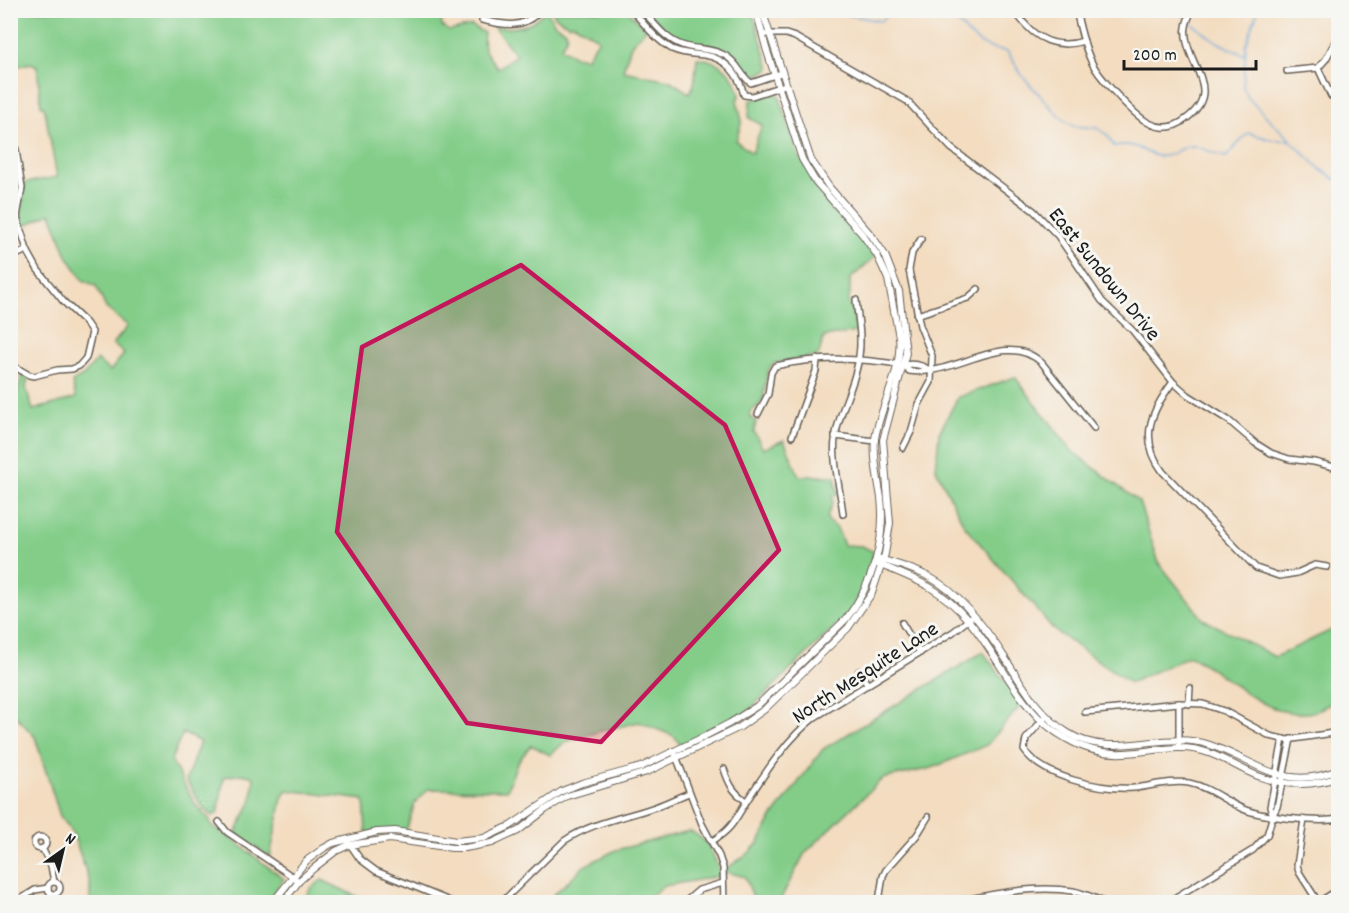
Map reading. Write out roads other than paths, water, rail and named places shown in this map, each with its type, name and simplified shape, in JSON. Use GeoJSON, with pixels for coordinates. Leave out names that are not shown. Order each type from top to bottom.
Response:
{"type":"FeatureCollection","features":[{"type":"Feature","properties":{"kind":"street"},"geometry":{"type":"LineString","coordinates":[[482,20],[509,26],[517,25],[525,23],[540,10]]}},
{"type":"Feature","properties":{"kind":"street"},"geometry":{"type":"LineString","coordinates":[[632,10],[680,52],[720,60],[733,70],[746,96],[782,86]]}},
{"type":"Feature","properties":{"kind":"street"},"geometry":{"type":"LineString","coordinates":[[642,10],[670,44],[721,53],[735,63],[751,83],[778,75]]}},
{"type":"Feature","properties":{"kind":"street"},"geometry":{"type":"LineString","coordinates":[[283,903],[306,861],[324,848],[377,832],[395,831],[456,841],[484,838],[510,826],[562,791],[676,755],[757,706],[846,619],[860,598],[879,562],[890,523],[883,440],[901,364],[892,294],[884,269],[870,244],[815,181],[806,167],[756,10]]}},
{"type":"Feature","properties":{"kind":"street"},"geometry":{"type":"LineString","coordinates":[[762,10],[765,34]]}},
{"type":"Feature","properties":{"kind":"street"},"geometry":{"type":"LineString","coordinates":[[1076,10],[1092,63],[1101,77],[1138,118],[1151,125],[1172,125],[1185,120],[1200,102],[1203,89],[1201,74],[1186,37],[1187,22],[1192,10]]}},
{"type":"Feature","properties":{"kind":"street"},"geometry":{"type":"LineString","coordinates":[[1020,18],[1036,35],[1054,44],[1067,45],[1084,41]]}},
{"type":"Feature","properties":{"kind":"street","name":"East Sundown Drive"},"geometry":{"type":"LineString","coordinates":[[765,34],[786,34],[795,37],[907,101],[951,148],[1034,211],[1050,227],[1096,294],[1133,331],[1173,381],[1207,409],[1242,431],[1262,448],[1280,457],[1338,468]]}},
{"type":"Feature","properties":{"kind":"street"},"geometry":{"type":"LineString","coordinates":[[1287,70],[1318,68],[1326,59],[1338,36]]}},
{"type":"Feature","properties":{"kind":"street"},"geometry":{"type":"LineString","coordinates":[[1318,68],[1331,96]]}},
{"type":"Feature","properties":{"kind":"street"},"geometry":{"type":"LineString","coordinates":[[742,85],[748,81]]}},
{"type":"Feature","properties":{"kind":"street"},"geometry":{"type":"LineString","coordinates":[[758,81],[762,92]]}},
{"type":"Feature","properties":{"kind":"street"},"geometry":{"type":"LineString","coordinates":[[10,128],[16,150],[21,198],[14,219],[38,270],[72,310],[90,327],[92,337],[86,358],[79,366],[72,369],[34,376],[10,364]]}},
{"type":"Feature","properties":{"kind":"street"},"geometry":{"type":"LineString","coordinates":[[10,183],[20,181]]}},
{"type":"Feature","properties":{"kind":"street"},"geometry":{"type":"LineString","coordinates":[[903,448],[919,404],[931,382],[931,352],[917,315],[909,270],[912,253],[921,239]]}},
{"type":"Feature","properties":{"kind":"street"},"geometry":{"type":"LineString","coordinates":[[10,258],[27,250]]}},
{"type":"Feature","properties":{"kind":"street"},"geometry":{"type":"LineString","coordinates":[[917,315],[968,298],[978,289]]}},
{"type":"Feature","properties":{"kind":"street"},"geometry":{"type":"LineString","coordinates":[[843,514],[834,443],[859,358],[860,337],[856,300]]}},
{"type":"Feature","properties":{"kind":"street"},"geometry":{"type":"LineString","coordinates":[[901,364],[909,371],[925,373],[1000,351],[1014,349],[1029,353],[1042,363],[1094,428]]}},
{"type":"Feature","properties":{"kind":"street"},"geometry":{"type":"LineString","coordinates":[[758,414],[768,394],[771,373],[775,366],[817,359],[859,358],[918,365],[931,371]]}},
{"type":"Feature","properties":{"kind":"street"},"geometry":{"type":"LineString","coordinates":[[792,436],[816,371],[817,359]]}},
{"type":"Feature","properties":{"kind":"street"},"geometry":{"type":"LineString","coordinates":[[879,562],[882,531],[875,441],[901,364]]}},
{"type":"Feature","properties":{"kind":"street"},"geometry":{"type":"LineString","coordinates":[[916,372],[918,365]]}},
{"type":"Feature","properties":{"kind":"street"},"geometry":{"type":"LineString","coordinates":[[1173,381],[1159,400],[1149,426],[1153,455],[1163,472],[1256,568],[1279,576],[1297,573],[1315,565],[1327,567]]}},
{"type":"Feature","properties":{"kind":"street"},"geometry":{"type":"LineString","coordinates":[[835,436],[875,441]]}},
{"type":"Feature","properties":{"kind":"street"},"geometry":{"type":"LineString","coordinates":[[879,562],[933,579],[951,594],[970,618],[1026,705],[1066,739],[1097,750],[1124,753],[1179,744],[1209,753],[1259,777],[1315,778],[1338,770]]}},
{"type":"Feature","properties":{"kind":"street","name":"North Mesquite Lane"},"geometry":{"type":"LineString","coordinates":[[712,841],[721,836],[734,823],[746,801],[798,730],[815,717],[953,633],[970,618]]}},
{"type":"Feature","properties":{"kind":"street"},"geometry":{"type":"LineString","coordinates":[[902,623],[920,653]]}},
{"type":"Feature","properties":{"kind":"street"},"geometry":{"type":"LineString","coordinates":[[859,671],[868,685]]}},
{"type":"Feature","properties":{"kind":"street"},"geometry":{"type":"LineString","coordinates":[[1189,704],[1190,688]]}},
{"type":"Feature","properties":{"kind":"street"},"geometry":{"type":"LineString","coordinates":[[1179,703],[1179,744]]}},
{"type":"Feature","properties":{"kind":"street"},"geometry":{"type":"LineString","coordinates":[[1085,712],[1179,703],[1203,704],[1224,711],[1270,736],[1283,739],[1292,740],[1333,733],[1338,730]]}},
{"type":"Feature","properties":{"kind":"street"},"geometry":{"type":"LineString","coordinates":[[1044,719],[1026,739],[1024,750],[1046,768],[1060,775],[1093,785],[1116,788],[1190,783],[1247,810],[1321,822],[1338,819]]}},
{"type":"Feature","properties":{"kind":"street"},"geometry":{"type":"LineString","coordinates":[[1168,903],[1253,850],[1267,835],[1277,807],[1283,739]]}},
{"type":"Feature","properties":{"kind":"street"},"geometry":{"type":"LineString","coordinates":[[1279,779],[1292,740]]}},
{"type":"Feature","properties":{"kind":"street"},"geometry":{"type":"LineString","coordinates":[[676,755],[689,793],[723,868],[724,903]]}},
{"type":"Feature","properties":{"kind":"street"},"geometry":{"type":"LineString","coordinates":[[724,769],[736,794],[746,801]]}},
{"type":"Feature","properties":{"kind":"street"},"geometry":{"type":"LineString","coordinates":[[1279,779],[1298,785],[1317,784],[1338,777]]}},
{"type":"Feature","properties":{"kind":"street"},"geometry":{"type":"LineString","coordinates":[[502,903],[564,841],[575,833],[593,825],[657,807],[689,793]]}},
{"type":"Feature","properties":{"kind":"street"},"geometry":{"type":"LineString","coordinates":[[904,903],[876,902],[886,870],[917,835],[928,817]]}},
{"type":"Feature","properties":{"kind":"street"},"geometry":{"type":"LineString","coordinates":[[1304,820],[1297,865],[1299,872],[1319,903],[1338,890]]}},
{"type":"Feature","properties":{"kind":"street"},"geometry":{"type":"LineString","coordinates":[[219,822],[227,832],[296,879]]}},
{"type":"Feature","properties":{"kind":"street"},"geometry":{"type":"LineString","coordinates":[[273,903],[296,879],[349,842]]}},
{"type":"Feature","properties":{"kind":"street"},"geometry":{"type":"LineString","coordinates":[[349,842],[360,859],[376,871],[452,903]]}},
{"type":"Feature","properties":{"kind":"street"},"geometry":{"type":"LineString","coordinates":[[42,848],[51,866],[54,882],[58,883],[60,889],[54,898],[48,888]]}},
{"type":"Feature","properties":{"kind":"street"},"geometry":{"type":"LineString","coordinates":[[48,888],[49,884],[54,882]]}},
{"type":"Feature","properties":{"kind":"street"},"geometry":{"type":"LineString","coordinates":[[685,903],[699,890],[723,883]]}},
{"type":"Feature","properties":{"kind":"street"},"geometry":{"type":"LineString","coordinates":[[16,903],[36,890],[48,888]]}},
{"type":"Feature","properties":{"kind":"street"},"geometry":{"type":"LineString","coordinates":[[957,903],[997,893],[1062,890],[1075,892],[1104,903]]}},
{"type":"Feature","properties":{"kind":"waterway"},"geometry":{"type":"LineString","coordinates":[[822,10],[880,21],[896,10]]}},
{"type":"Feature","properties":{"kind":"waterway"},"geometry":{"type":"LineString","coordinates":[[946,10],[966,32],[980,43],[996,50],[1007,51],[1023,77],[1060,117],[1073,126],[1097,128],[1107,135],[1114,146],[1132,146],[1163,156],[1194,146],[1226,157],[1249,133],[1272,140],[1291,140]]}},
{"type":"Feature","properties":{"kind":"waterway"},"geometry":{"type":"LineString","coordinates":[[1179,10],[1187,18]]}},
{"type":"Feature","properties":{"kind":"waterway"},"geometry":{"type":"LineString","coordinates":[[1258,10],[1246,46],[1243,87],[1249,99],[1266,116],[1321,170],[1338,181]]}},
{"type":"Feature","properties":{"kind":"waterway"},"geometry":{"type":"LineString","coordinates":[[1190,22],[1217,42],[1244,55]]}}]}
